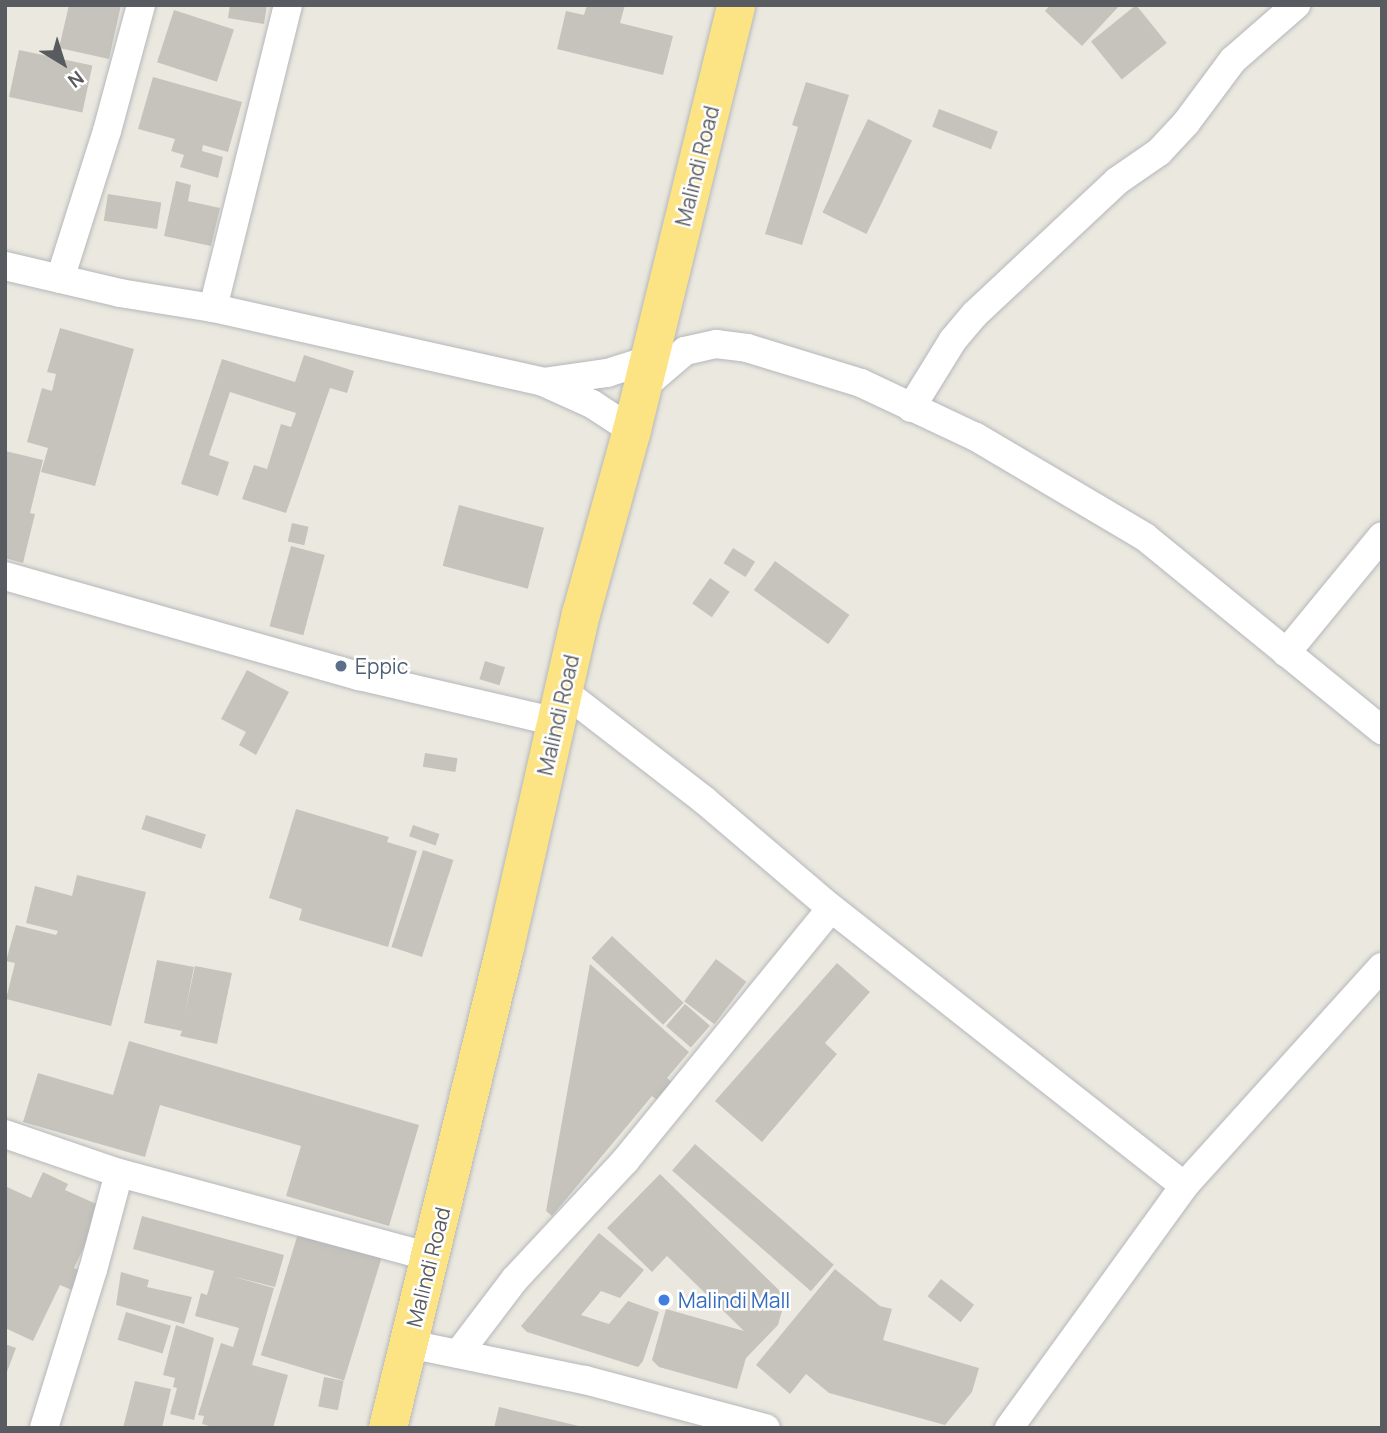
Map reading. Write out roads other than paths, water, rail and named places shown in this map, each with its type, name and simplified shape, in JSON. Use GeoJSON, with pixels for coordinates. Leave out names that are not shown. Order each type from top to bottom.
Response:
{"type":"FeatureCollection","features":[{"type":"Feature","properties":{"kind":"highway","name":"Malindi Road"},"geometry":{"type":"LineString","coordinates":[[387,1428],[431,1256],[580,614],[632,430],[736,5]]}},
{"type":"Feature","properties":{"kind":"street"},"geometry":{"type":"LineString","coordinates":[[60,279],[107,131],[141,5]]}},
{"type":"Feature","properties":{"kind":"street"},"geometry":{"type":"LineString","coordinates":[[213,308],[288,5]]}},
{"type":"Feature","properties":{"kind":"street"},"geometry":{"type":"LineString","coordinates":[[911,408],[953,340],[975,314],[1117,181],[1159,152],[1186,123],[1233,60],[1296,5]]}},
{"type":"Feature","properties":{"kind":"street"},"geometry":{"type":"LineString","coordinates":[[5,266],[120,293],[213,308],[543,383],[592,404],[632,430]]}},
{"type":"Feature","properties":{"kind":"street"},"geometry":{"type":"LineString","coordinates":[[543,383],[607,373],[645,374],[685,351],[716,344],[747,348],[838,376],[976,437],[1145,537],[1382,730]]}},
{"type":"Feature","properties":{"kind":"street"},"geometry":{"type":"LineString","coordinates":[[1286,653],[1382,536]]}},
{"type":"Feature","properties":{"kind":"street"},"geometry":{"type":"LineString","coordinates":[[5,576],[359,676],[560,706],[704,800],[831,908],[1184,1186]]}},
{"type":"Feature","properties":{"kind":"street"},"geometry":{"type":"LineString","coordinates":[[458,1354],[515,1279],[625,1161],[831,908]]}},
{"type":"Feature","properties":{"kind":"street"},"geometry":{"type":"LineString","coordinates":[[1009,1428],[1184,1186],[1382,967]]}},
{"type":"Feature","properties":{"kind":"street"},"geometry":{"type":"LineString","coordinates":[[5,1134],[119,1173],[431,1256]]}},
{"type":"Feature","properties":{"kind":"street"},"geometry":{"type":"LineString","coordinates":[[44,1428],[93,1270],[119,1173]]}},
{"type":"Feature","properties":{"kind":"street"},"geometry":{"type":"LineString","coordinates":[[409,1344],[586,1380],[680,1418],[766,1428]]}},
{"type":"Feature","properties":{"kind":"place","name":"Eppic"},"geometry":{"type":"Point","coordinates":[341,666]}},
{"type":"Feature","properties":{"kind":"place","name":"Malindi Mall"},"geometry":{"type":"Point","coordinates":[664,1300]}}]}
